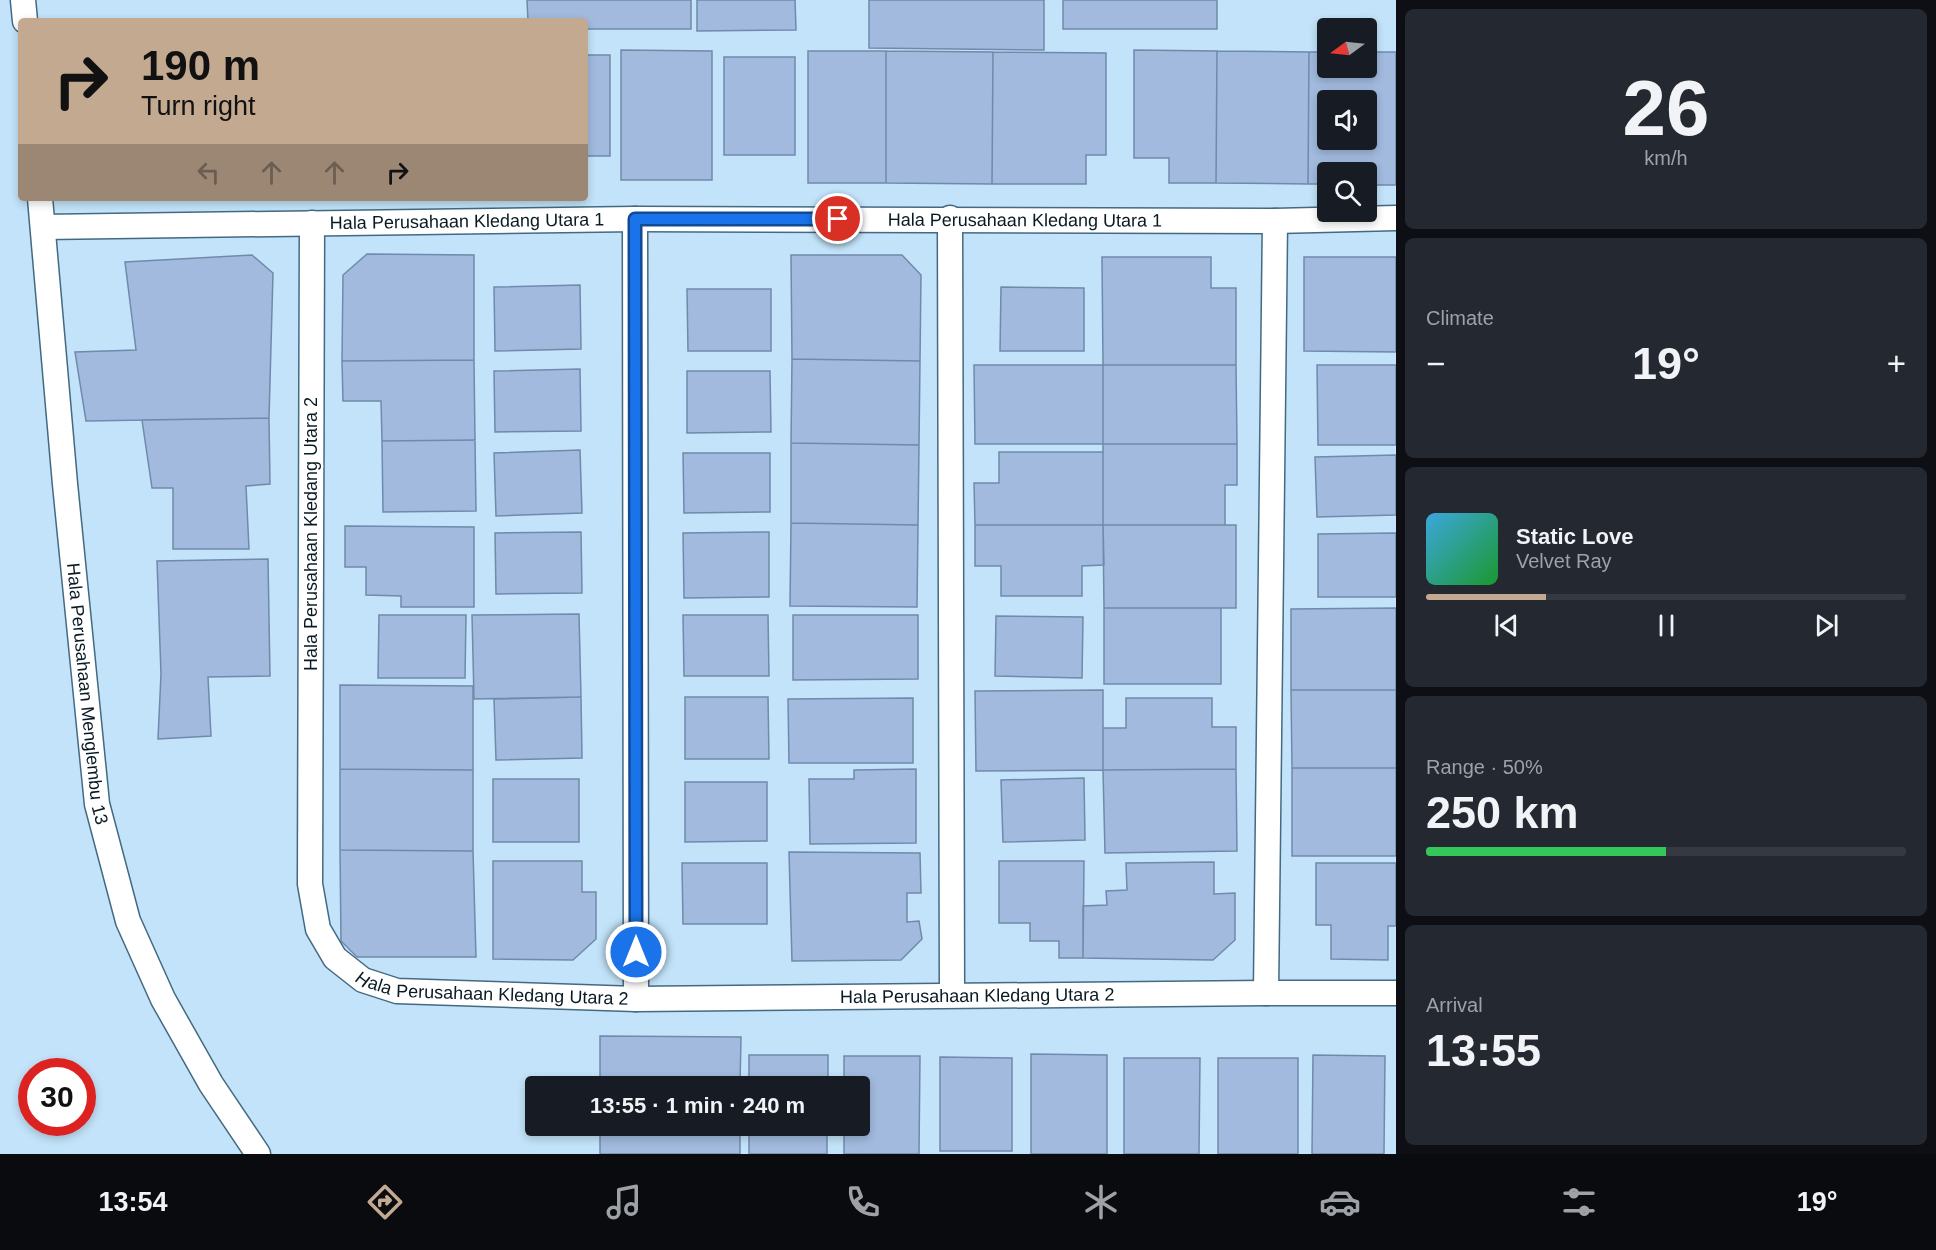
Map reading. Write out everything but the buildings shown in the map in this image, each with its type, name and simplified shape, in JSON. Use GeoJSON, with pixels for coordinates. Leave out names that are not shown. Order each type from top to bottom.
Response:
{"type":"FeatureCollection","features":[{"type":"Feature","properties":{"kind":"street"},"geometry":{"type":"LineString","coordinates":[[23,0],[25,18]]}},
{"type":"Feature","properties":{"kind":"street","name":"Hala Perusahaan Menglembu 13"},"geometry":{"type":"LineString","coordinates":[[40,201],[65,484],[97,804],[128,921],[163,999],[211,1084],[258,1154]]}},
{"type":"Feature","properties":{"kind":"street","name":"Hala Perusahaan Kledang Utara 1"},"geometry":{"type":"LineString","coordinates":[[43,227],[635,219],[1275,221],[1396,218]]}},
{"type":"Feature","properties":{"kind":"street"},"geometry":{"type":"LineString","coordinates":[[635,219],[636,999]]}},
{"type":"Feature","properties":{"kind":"street"},"geometry":{"type":"LineString","coordinates":[[951,219],[952,995]]}},
{"type":"Feature","properties":{"kind":"street"},"geometry":{"type":"LineString","coordinates":[[1266,993],[1275,221]]}},
{"type":"Feature","properties":{"kind":"street","name":"Hala Perusahaan Kledang Utara 2"},"geometry":{"type":"LineString","coordinates":[[312,223],[310,884],[318,929],[335,957],[363,981],[397,991],[636,999],[1396,993]]}},
{"type":"Feature","properties":{"kind":"route"},"geometry":{"type":"LineString","coordinates":[[636,952],[635,219],[838,219]]}}]}
